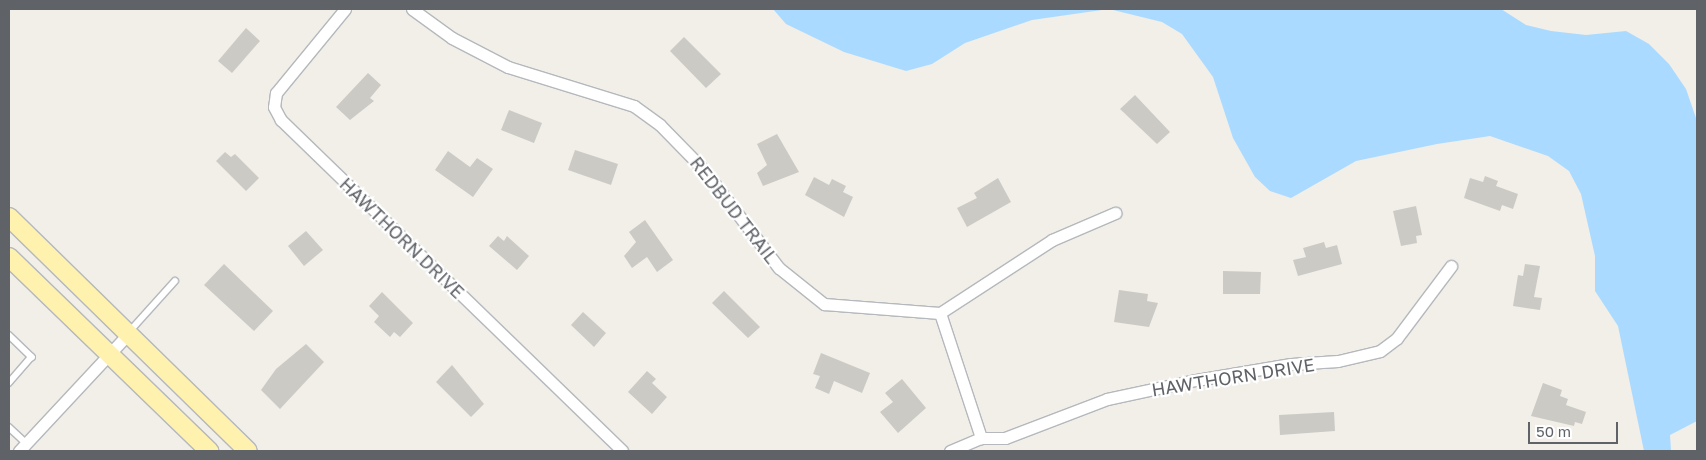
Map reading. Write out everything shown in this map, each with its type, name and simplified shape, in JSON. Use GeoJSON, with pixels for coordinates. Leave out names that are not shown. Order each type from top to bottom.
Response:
{"type":"FeatureCollection","features":[{"type":"Feature","properties":{"kind":"main road"},"geometry":{"type":"LineString","coordinates":[[9,217],[248,451]]}},
{"type":"Feature","properties":{"kind":"main road"},"geometry":{"type":"LineString","coordinates":[[9,257],[209,451]]}},
{"type":"Feature","properties":{"kind":"street","name":"HAWTHORN DRIVE"},"geometry":{"type":"LineString","coordinates":[[345,9],[276,93],[274,107],[281,120],[622,451]]}},
{"type":"Feature","properties":{"kind":"street","name":"REDBUD TRAIL"},"geometry":{"type":"LineString","coordinates":[[412,9],[452,38],[508,68],[634,106],[660,125],[705,171],[778,268],[824,304],[940,313]]}},
{"type":"Feature","properties":{"kind":"street"},"geometry":{"type":"LineString","coordinates":[[981,438],[940,313],[1052,240],[1115,213]]}},
{"type":"Feature","properties":{"kind":"street","name":"HAWTHORN DRIVE"},"geometry":{"type":"LineString","coordinates":[[950,451],[981,438],[1005,438],[1125,395],[1196,380],[1291,364],[1338,361],[1380,351],[1396,338],[1451,266]]}},
{"type":"Feature","properties":{"kind":"street"},"geometry":{"type":"LineString","coordinates":[[22,447],[128,334]]}},
{"type":"Feature","properties":{"kind":"lane"},"geometry":{"type":"LineString","coordinates":[[128,334],[175,281]]}},
{"type":"Feature","properties":{"kind":"lane"},"geometry":{"type":"LineString","coordinates":[[9,335],[32,357],[9,383]]}},
{"type":"Feature","properties":{"kind":"lane"},"geometry":{"type":"LineString","coordinates":[[9,427],[22,447]]}},
{"type":"Feature","properties":{"kind":"water"},"geometry":{"type":"Polygon","coordinates":[[[773,9],[1109,9],[1032,20],[965,43],[932,64],[906,71],[844,52],[786,24],[773,9]]]}},
{"type":"Feature","properties":{"kind":"water"},"geometry":{"type":"Polygon","coordinates":[[[1109,9],[1501,9],[1526,25],[1551,31],[1586,35],[1626,31],[1649,44],[1669,64],[1686,89],[1697,121],[1697,421],[1670,435],[1671,451],[1644,451],[1618,326],[1595,291],[1595,256],[1581,194],[1569,171],[1548,156],[1490,136],[1437,144],[1356,161],[1291,198],[1270,191],[1255,177],[1233,138],[1213,77],[1182,34],[1162,22],[1109,9]]]}},
{"type":"Feature","properties":{"kind":"building"},"geometry":{"type":"Polygon","coordinates":[[[246,28],[260,41],[232,73],[218,61],[246,28]]]}},
{"type":"Feature","properties":{"kind":"building"},"geometry":{"type":"Polygon","coordinates":[[[684,37],[721,74],[706,88],[670,51],[684,37]]]}},
{"type":"Feature","properties":{"kind":"building"},"geometry":{"type":"Polygon","coordinates":[[[368,73],[381,85],[370,98],[374,101],[350,120],[336,107],[368,73]]]}},
{"type":"Feature","properties":{"kind":"building"},"geometry":{"type":"Polygon","coordinates":[[[1135,95],[1170,132],[1157,144],[1120,109],[1135,95]]]}},
{"type":"Feature","properties":{"kind":"building"},"geometry":{"type":"Polygon","coordinates":[[[509,110],[542,123],[534,143],[501,130],[509,110]]]}},
{"type":"Feature","properties":{"kind":"building"},"geometry":{"type":"Polygon","coordinates":[[[777,134],[799,172],[763,186],[757,173],[767,165],[757,144],[777,134]]]}},
{"type":"Feature","properties":{"kind":"building"},"geometry":{"type":"Polygon","coordinates":[[[575,150],[618,164],[611,185],[568,170],[575,150]]]}},
{"type":"Feature","properties":{"kind":"building"},"geometry":{"type":"Polygon","coordinates":[[[448,151],[470,167],[477,158],[493,169],[473,197],[435,170],[448,151]]]}},
{"type":"Feature","properties":{"kind":"building"},"geometry":{"type":"Polygon","coordinates":[[[225,152],[231,157],[235,154],[259,178],[246,191],[216,161],[225,152]]]}},
{"type":"Feature","properties":{"kind":"building"},"geometry":{"type":"Polygon","coordinates":[[[1485,176],[1498,181],[1496,186],[1518,194],[1513,209],[1502,205],[1500,211],[1464,198],[1470,178],[1483,182],[1485,176]]]}},
{"type":"Feature","properties":{"kind":"building"},"geometry":{"type":"Polygon","coordinates":[[[814,177],[829,185],[832,179],[846,186],[843,192],[853,197],[844,217],[805,195],[814,177]]]}},
{"type":"Feature","properties":{"kind":"building"},"geometry":{"type":"Polygon","coordinates":[[[998,178],[1011,202],[967,227],[957,208],[977,198],[974,193],[998,178]]]}},
{"type":"Feature","properties":{"kind":"building"},"geometry":{"type":"Polygon","coordinates":[[[1416,206],[1422,235],[1416,236],[1417,243],[1401,246],[1393,211],[1416,206]]]}},
{"type":"Feature","properties":{"kind":"building"},"geometry":{"type":"Polygon","coordinates":[[[645,220],[673,260],[657,272],[647,257],[632,268],[624,256],[636,242],[629,232],[645,220]]]}},
{"type":"Feature","properties":{"kind":"building"},"geometry":{"type":"Polygon","coordinates":[[[306,231],[323,250],[304,266],[288,246],[306,231]]]}},
{"type":"Feature","properties":{"kind":"building"},"geometry":{"type":"Polygon","coordinates":[[[498,236],[504,241],[507,236],[529,256],[517,270],[489,246],[498,236]]]}},
{"type":"Feature","properties":{"kind":"building"},"geometry":{"type":"Polygon","coordinates":[[[1324,242],[1326,248],[1337,245],[1342,264],[1298,276],[1293,260],[1306,257],[1303,248],[1324,242]]]}},
{"type":"Feature","properties":{"kind":"building"},"geometry":{"type":"Polygon","coordinates":[[[224,264],[273,311],[254,331],[204,285],[224,264]]]}},
{"type":"Feature","properties":{"kind":"building"},"geometry":{"type":"Polygon","coordinates":[[[1525,264],[1540,266],[1534,297],[1542,298],[1540,310],[1513,306],[1518,275],[1523,276],[1525,264]]]}},
{"type":"Feature","properties":{"kind":"building"},"geometry":{"type":"Polygon","coordinates":[[[1223,271],[1261,272],[1260,294],[1223,294],[1223,271]]]}},
{"type":"Feature","properties":{"kind":"building"},"geometry":{"type":"Polygon","coordinates":[[[1119,290],[1148,294],[1147,301],[1158,303],[1149,327],[1114,322],[1119,290]]]}},
{"type":"Feature","properties":{"kind":"building"},"geometry":{"type":"Polygon","coordinates":[[[724,291],[760,327],[748,338],[712,303],[724,291]]]}},
{"type":"Feature","properties":{"kind":"building"},"geometry":{"type":"Polygon","coordinates":[[[382,292],[413,323],[400,337],[394,332],[390,337],[374,322],[379,316],[369,306],[382,292]]]}},
{"type":"Feature","properties":{"kind":"building"},"geometry":{"type":"Polygon","coordinates":[[[583,312],[606,333],[594,347],[571,325],[583,312]]]}},
{"type":"Feature","properties":{"kind":"building"},"geometry":{"type":"Polygon","coordinates":[[[306,344],[324,362],[280,409],[261,390],[276,369],[306,344]]]}},
{"type":"Feature","properties":{"kind":"building"},"geometry":{"type":"Polygon","coordinates":[[[821,353],[870,373],[862,393],[834,381],[829,394],[815,388],[820,376],[813,374],[821,353]]]}},
{"type":"Feature","properties":{"kind":"building"},"geometry":{"type":"Polygon","coordinates":[[[452,365],[484,404],[471,417],[436,382],[452,365]]]}},
{"type":"Feature","properties":{"kind":"building"},"geometry":{"type":"Polygon","coordinates":[[[647,371],[656,379],[652,383],[667,397],[652,414],[628,392],[647,371]]]}},
{"type":"Feature","properties":{"kind":"building"},"geometry":{"type":"Polygon","coordinates":[[[902,379],[926,408],[898,433],[880,412],[893,402],[885,393],[902,379]]]}},
{"type":"Feature","properties":{"kind":"building"},"geometry":{"type":"Polygon","coordinates":[[[1543,383],[1562,390],[1560,396],[1568,399],[1566,405],[1586,412],[1582,424],[1575,422],[1574,426],[1531,416],[1543,383]]]}},
{"type":"Feature","properties":{"kind":"building"},"geometry":{"type":"Polygon","coordinates":[[[1334,412],[1335,431],[1280,435],[1279,415],[1334,412]]]}}]}
